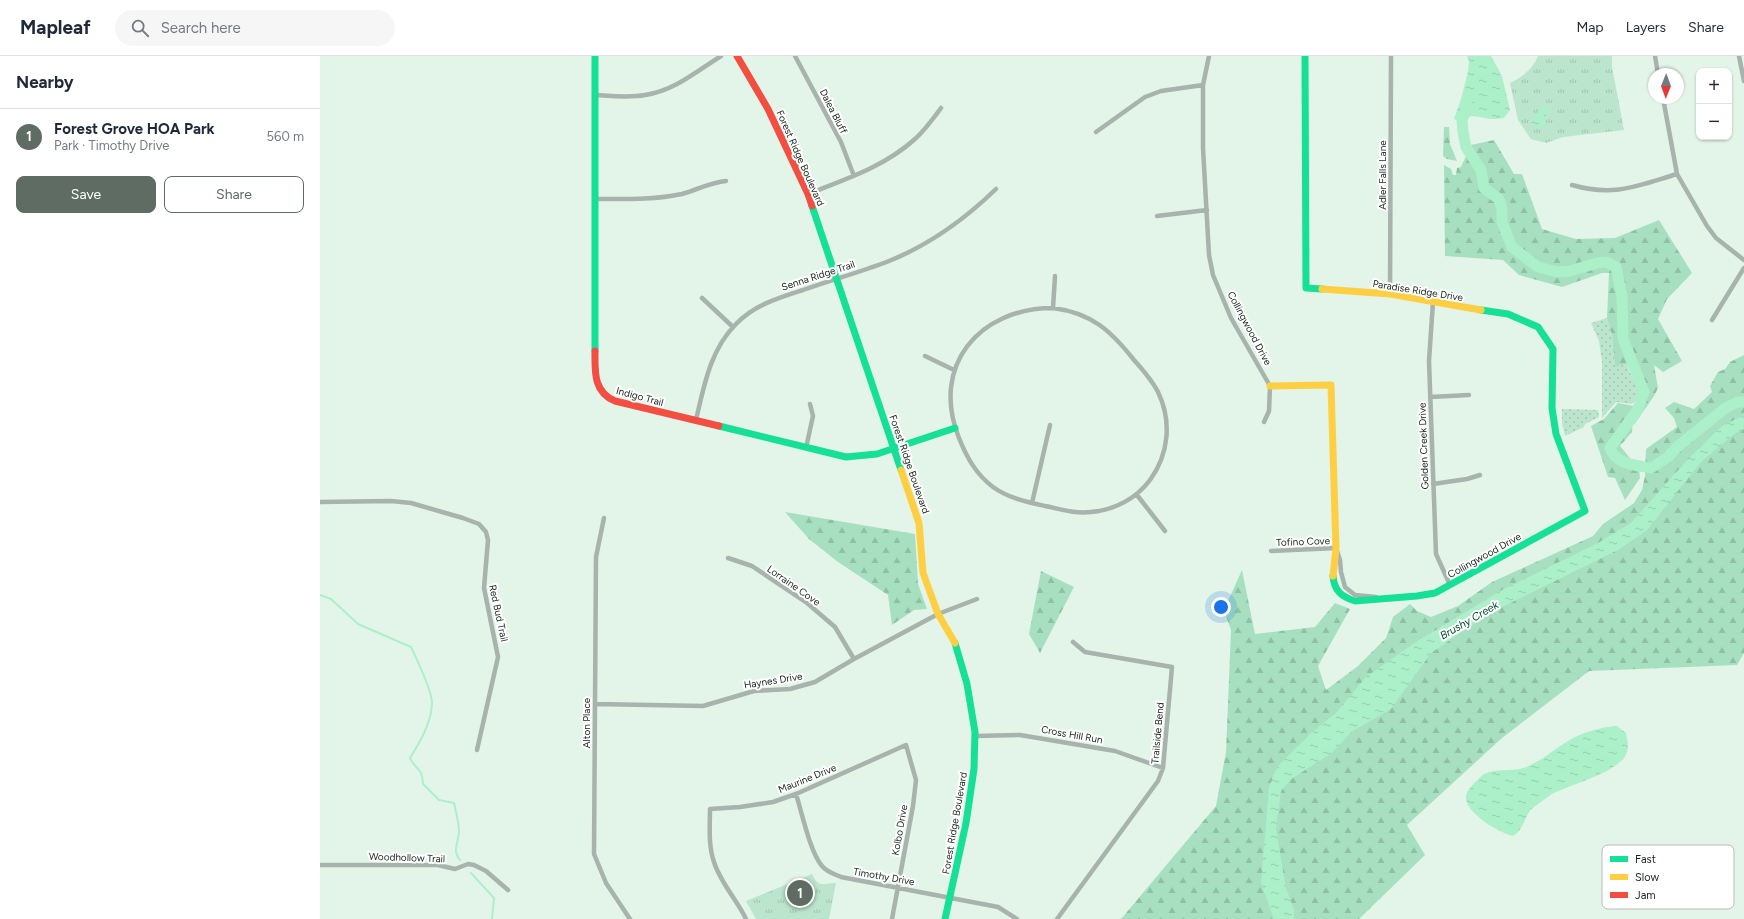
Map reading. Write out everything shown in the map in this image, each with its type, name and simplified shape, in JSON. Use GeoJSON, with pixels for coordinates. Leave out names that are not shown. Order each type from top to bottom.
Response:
{"type":"FeatureCollection","features":[{"type":"Feature","properties":{"kind":"street","name":"Indigo Trail"},"geometry":{"type":"LineString","coordinates":[[596,56],[594,375],[601,392],[612,400],[836,456],[856,457],[877,454],[955,428]]}},
{"type":"Feature","properties":{"kind":"street"},"geometry":{"type":"LineString","coordinates":[[596,95],[639,96],[654,94],[672,87],[721,56]]}},
{"type":"Feature","properties":{"kind":"street","name":"Forest Ridge Boulevard"},"geometry":{"type":"LineString","coordinates":[[737,56],[768,109],[808,194],[919,523],[923,573],[938,614],[956,646],[967,684],[975,736],[974,769],[966,823],[945,919]]}},
{"type":"Feature","properties":{"kind":"street","name":"Dalea Bluff"},"geometry":{"type":"LineString","coordinates":[[795,56],[841,142],[854,176]]}},
{"type":"Feature","properties":{"kind":"street","name":"Collingwood Drive"},"geometry":{"type":"LineString","coordinates":[[1209,56],[1203,85],[1203,148],[1209,255],[1213,275],[1220,295],[1231,318],[1270,386],[1331,385],[1336,548],[1340,560],[1341,572],[1345,587],[1355,595],[1386,598]]}},
{"type":"Feature","properties":{"kind":"street","name":"Paradise Ridge Drive"},"geometry":{"type":"LineString","coordinates":[[1305,56],[1306,288],[1390,294],[1508,314],[1538,327],[1553,349],[1552,408],[1556,434],[1585,511]]}},
{"type":"Feature","properties":{"kind":"street","name":"Adler Falls Lane"},"geometry":{"type":"LineString","coordinates":[[1390,294],[1391,56]]}},
{"type":"Feature","properties":{"kind":"street"},"geometry":{"type":"LineString","coordinates":[[1655,56],[1657,68]]}},
{"type":"Feature","properties":{"kind":"street"},"geometry":{"type":"LineString","coordinates":[[1739,56],[1744,81]]}},
{"type":"Feature","properties":{"kind":"street"},"geometry":{"type":"LineString","coordinates":[[1096,132],[1146,97],[1161,91],[1203,85]]}},
{"type":"Feature","properties":{"kind":"street"},"geometry":{"type":"LineString","coordinates":[[1664,104],[1677,174],[1707,226],[1716,238],[1744,260]]}},
{"type":"Feature","properties":{"kind":"street"},"geometry":{"type":"LineString","coordinates":[[808,194],[877,166],[904,148],[921,132],[941,108]]}},
{"type":"Feature","properties":{"kind":"street"},"geometry":{"type":"LineString","coordinates":[[1572,185],[1589,190],[1625,189],[1677,174]]}},
{"type":"Feature","properties":{"kind":"street"},"geometry":{"type":"LineString","coordinates":[[596,199],[636,199],[668,196],[726,181]]}},
{"type":"Feature","properties":{"kind":"street","name":"Senna Ridge Trail"},"geometry":{"type":"LineString","coordinates":[[696,420],[710,364],[720,344],[733,327],[745,316],[762,304],[889,261],[928,242],[946,231],[982,203],[996,189]]}},
{"type":"Feature","properties":{"kind":"street"},"geometry":{"type":"LineString","coordinates":[[1157,216],[1207,210]]}},
{"type":"Feature","properties":{"kind":"street"},"geometry":{"type":"LineString","coordinates":[[1712,320],[1744,268]]}},
{"type":"Feature","properties":{"kind":"street"},"geometry":{"type":"LineString","coordinates":[[1053,308],[1056,276]]}},
{"type":"Feature","properties":{"kind":"street"},"geometry":{"type":"LineString","coordinates":[[702,298],[733,327]]}},
{"type":"Feature","properties":{"kind":"street","name":"Golden Creek Drive"},"geometry":{"type":"LineString","coordinates":[[1433,302],[1429,361],[1436,554],[1450,585]]}},
{"type":"Feature","properties":{"kind":"street"},"geometry":{"type":"LineString","coordinates":[[1053,308],[1080,314],[1106,329],[1118,340],[1152,382],[1160,396],[1167,421],[1165,448],[1162,458],[1153,476],[1137,495],[1112,508],[1090,512],[1070,512],[1032,503],[1002,493],[985,481],[966,456],[955,428],[950,400],[952,378],[958,359],[969,342],[976,335],[1002,318],[1022,311],[1053,308]]}},
{"type":"Feature","properties":{"kind":"street"},"geometry":{"type":"LineString","coordinates":[[925,356],[954,370]]}},
{"type":"Feature","properties":{"kind":"street"},"geometry":{"type":"LineString","coordinates":[[1264,422],[1269,411],[1270,386]]}},
{"type":"Feature","properties":{"kind":"street"},"geometry":{"type":"LineString","coordinates":[[1430,397],[1469,395]]}},
{"type":"Feature","properties":{"kind":"street"},"geometry":{"type":"LineString","coordinates":[[806,448],[813,416],[810,404]]}},
{"type":"Feature","properties":{"kind":"street"},"geometry":{"type":"LineString","coordinates":[[1032,503],[1050,425]]}},
{"type":"Feature","properties":{"kind":"street"},"geometry":{"type":"LineString","coordinates":[[1433,484],[1467,480],[1480,474]]}},
{"type":"Feature","properties":{"kind":"street"},"geometry":{"type":"LineString","coordinates":[[1137,495],[1165,531]]}},
{"type":"Feature","properties":{"kind":"street","name":"Red Bud Trail"},"geometry":{"type":"LineString","coordinates":[[320,502],[401,502],[464,518],[479,524],[486,532],[488,540],[484,588],[498,657],[477,750]]}},
{"type":"Feature","properties":{"kind":"street","name":"Collingwood Drive"},"geometry":{"type":"LineString","coordinates":[[1336,548],[1332,563],[1332,578],[1336,589],[1344,598],[1354,601],[1419,597],[1435,593],[1585,511]]}},
{"type":"Feature","properties":{"kind":"street","name":"Alton Place"},"geometry":{"type":"LineString","coordinates":[[604,518],[596,557],[594,854],[606,883],[630,919]]}},
{"type":"Feature","properties":{"kind":"street","name":"Tofino Cove"},"geometry":{"type":"LineString","coordinates":[[1271,551],[1336,548]]}},
{"type":"Feature","properties":{"kind":"street","name":"Lorraine Cove"},"geometry":{"type":"LineString","coordinates":[[728,558],[752,566],[807,603],[835,627],[854,659]]}},
{"type":"Feature","properties":{"kind":"street","name":"Haynes Drive"},"geometry":{"type":"LineString","coordinates":[[595,704],[703,706],[754,691],[790,689],[815,682],[854,659],[938,614],[977,600]]}},
{"type":"Feature","properties":{"kind":"street","name":"Trailside Bend"},"geometry":{"type":"LineString","coordinates":[[1058,919],[1158,781],[1163,768],[1172,667],[1086,652],[1073,642]]}},
{"type":"Feature","properties":{"kind":"street","name":"Cross Hill Run"},"geometry":{"type":"LineString","coordinates":[[975,736],[1020,734],[1115,751],[1163,768]]}},
{"type":"Feature","properties":{"kind":"street","name":"Maurine Drive"},"geometry":{"type":"LineString","coordinates":[[746,919],[739,904],[720,876],[714,862],[710,846],[710,808],[773,802],[796,794],[906,745]]}},
{"type":"Feature","properties":{"kind":"street","name":"Kolbo Drive"},"geometry":{"type":"LineString","coordinates":[[892,919],[913,806],[916,780],[906,745]]}},
{"type":"Feature","properties":{"kind":"street","name":"Timothy Drive"},"geometry":{"type":"LineString","coordinates":[[796,794],[814,851],[821,865],[830,873],[841,877],[998,907],[1017,919]]}},
{"type":"Feature","properties":{"kind":"street","name":"Woodhollow Trail"},"geometry":{"type":"LineString","coordinates":[[320,865],[438,865],[455,869],[468,864],[474,865],[486,871],[508,890]]}},
{"type":"Feature","properties":{"kind":"green space"},"geometry":{"type":"Polygon","coordinates":[[[1538,56],[1612,56],[1612,67],[1624,130],[1563,137],[1546,143],[1531,139],[1518,120],[1510,83],[1527,72],[1538,56]]]}},
{"type":"Feature","properties":{"kind":"green space"},"geometry":{"type":"Polygon","coordinates":[[[1444,127],[1449,127],[1450,144],[1457,161],[1447,159],[1443,156],[1444,127]]]}},
{"type":"Feature","properties":{"kind":"green space"},"geometry":{"type":"Polygon","coordinates":[[[1494,140],[1514,174],[1522,174],[1542,229],[1576,239],[1615,238],[1659,220],[1692,273],[1667,299],[1658,319],[1682,361],[1663,372],[1654,365],[1658,388],[1634,425],[1635,404],[1642,391],[1626,364],[1615,367],[1612,335],[1607,318],[1609,273],[1602,273],[1562,287],[1519,275],[1503,260],[1445,256],[1444,165],[1451,169],[1453,175],[1456,175],[1457,168],[1461,167],[1471,145],[1494,140]]]}},
{"type":"Feature","properties":{"kind":"green space"},"geometry":{"type":"Polygon","coordinates":[[[1607,318],[1612,335],[1615,367],[1626,364],[1633,379],[1641,388],[1640,395],[1632,404],[1616,402],[1602,418],[1602,361],[1599,341],[1591,323],[1607,318]]]}},
{"type":"Feature","properties":{"kind":"green space"},"geometry":{"type":"Polygon","coordinates":[[[1744,355],[1744,653],[1737,665],[1589,671],[1502,738],[1407,825],[1425,855],[1359,919],[1121,919],[1216,806],[1226,752],[1231,630],[1224,610],[1242,570],[1255,634],[1315,627],[1335,603],[1350,609],[1318,666],[1326,690],[1358,666],[1386,638],[1393,617],[1410,604],[1417,611],[1431,617],[1458,606],[1492,582],[1593,536],[1603,524],[1634,503],[1642,490],[1645,476],[1646,449],[1677,427],[1674,418],[1665,408],[1674,402],[1694,409],[1712,392],[1710,386],[1718,372],[1725,369],[1730,362],[1744,355]]]}},
{"type":"Feature","properties":{"kind":"green space"},"geometry":{"type":"Polygon","coordinates":[[[1618,403],[1634,406],[1632,432],[1620,446],[1639,469],[1640,478],[1625,500],[1615,478],[1608,477],[1591,426],[1604,419],[1618,403]]]}},
{"type":"Feature","properties":{"kind":"green space"},"geometry":{"type":"Polygon","coordinates":[[[1562,409],[1598,410],[1599,417],[1585,424],[1584,427],[1565,436],[1562,423],[1562,409]]]}},
{"type":"Feature","properties":{"kind":"green space"},"geometry":{"type":"Polygon","coordinates":[[[785,512],[915,534],[918,584],[927,609],[914,610],[892,625],[888,595],[838,562],[809,539],[785,512]]]}},
{"type":"Feature","properties":{"kind":"green space"},"geometry":{"type":"Polygon","coordinates":[[[1041,571],[1074,587],[1040,653],[1029,634],[1041,571]]]}},
{"type":"Feature","properties":{"kind":"green space"},"geometry":{"type":"Polygon","coordinates":[[[812,874],[817,882],[822,884],[836,883],[829,919],[756,919],[746,901],[812,874]]]}},
{"type":"Feature","properties":{"kind":"water"},"geometry":{"type":"Polygon","coordinates":[[[1467,56],[1491,56],[1502,76],[1510,110],[1504,118],[1492,119],[1472,116],[1459,120],[1454,119],[1468,72],[1469,61],[1467,56]]]}},
{"type":"Feature","properties":{"kind":"water"},"geometry":{"type":"Polygon","coordinates":[[[1542,105],[1550,109],[1544,119],[1546,124],[1543,127],[1541,125],[1539,128],[1531,123],[1542,105]]]}},
{"type":"Feature","properties":{"kind":"water","name":"Brushy Creek"},"geometry":{"type":"Polygon","coordinates":[[[1744,415],[1744,429],[1734,434],[1701,462],[1647,530],[1618,550],[1488,614],[1431,653],[1391,709],[1351,732],[1332,753],[1291,779],[1281,791],[1276,829],[1286,888],[1294,910],[1294,919],[1274,919],[1261,883],[1269,787],[1277,767],[1312,732],[1336,713],[1366,677],[1416,642],[1502,590],[1598,543],[1631,523],[1687,460],[1722,426],[1744,415]]]}},
{"type":"Feature","properties":{"kind":"water"},"geometry":{"type":"Polygon","coordinates":[[[1617,726],[1626,733],[1628,750],[1623,759],[1609,770],[1552,794],[1531,810],[1520,830],[1513,836],[1492,827],[1477,816],[1467,803],[1466,795],[1468,791],[1484,774],[1493,771],[1523,768],[1543,758],[1578,736],[1606,727],[1617,726]]]}},
{"type":"Feature","properties":{"kind":"waterway"},"geometry":{"type":"LineString","coordinates":[[1468,106],[1462,120],[1466,147],[1481,170],[1484,188],[1499,199],[1502,209],[1502,222],[1512,247],[1538,267],[1557,272],[1570,271],[1597,263],[1606,262],[1616,267],[1622,296],[1623,339],[1644,392],[1638,409],[1610,448],[1613,454],[1617,458],[1627,463],[1651,468],[1668,457],[1677,447],[1724,409],[1737,402],[1744,402]]}},
{"type":"Feature","properties":{"kind":"waterway"},"geometry":{"type":"LineString","coordinates":[[320,595],[331,599],[358,624],[411,647],[420,666],[432,702],[428,724],[410,758],[420,771],[423,784],[439,800],[454,803],[459,829],[456,852],[460,860]]}},
{"type":"Feature","properties":{"kind":"waterway"},"geometry":{"type":"LineString","coordinates":[[471,873],[494,898],[492,919]]}},
{"type":"Feature","properties":{"kind":"traffic: fast"},"geometry":{"type":"LineString","coordinates":[[595,56],[595,351]]}},
{"type":"Feature","properties":{"kind":"traffic: fast"},"geometry":{"type":"LineString","coordinates":[[1305,56],[1306,288],[1322,289]]}},
{"type":"Feature","properties":{"kind":"traffic: fast"},"geometry":{"type":"LineString","coordinates":[[812,206],[901,470]]}},
{"type":"Feature","properties":{"kind":"traffic: fast"},"geometry":{"type":"LineString","coordinates":[[1333,576],[1335,586],[1340,593],[1346,598],[1355,601],[1435,593],[1585,511],[1556,434],[1552,408],[1553,349],[1538,327],[1508,314],[1481,310]]}},
{"type":"Feature","properties":{"kind":"traffic: fast"},"geometry":{"type":"LineString","coordinates":[[719,426],[846,457],[877,454],[955,428]]}},
{"type":"Feature","properties":{"kind":"traffic: fast"},"geometry":{"type":"LineString","coordinates":[[945,919],[966,823],[974,769],[975,732],[967,684],[955,643]]}},
{"type":"Feature","properties":{"kind":"traffic: slow"},"geometry":{"type":"LineString","coordinates":[[1322,289],[1390,294],[1481,310]]}},
{"type":"Feature","properties":{"kind":"traffic: slow"},"geometry":{"type":"LineString","coordinates":[[1270,386],[1331,385],[1336,548],[1333,576]]}},
{"type":"Feature","properties":{"kind":"traffic: slow"},"geometry":{"type":"LineString","coordinates":[[901,470],[919,523],[923,573],[938,614],[955,643]]}},
{"type":"Feature","properties":{"kind":"traffic: jam"},"geometry":{"type":"LineString","coordinates":[[737,56],[768,109],[808,194],[812,206]]}},
{"type":"Feature","properties":{"kind":"traffic: jam"},"geometry":{"type":"LineString","coordinates":[[595,351],[597,380],[599,386],[608,397],[615,401],[719,426]]}},
{"type":"Feature","properties":{"kind":"place","name":"Forest Grove HOA Park"},"geometry":{"type":"Point","coordinates":[800,893]}}]}
